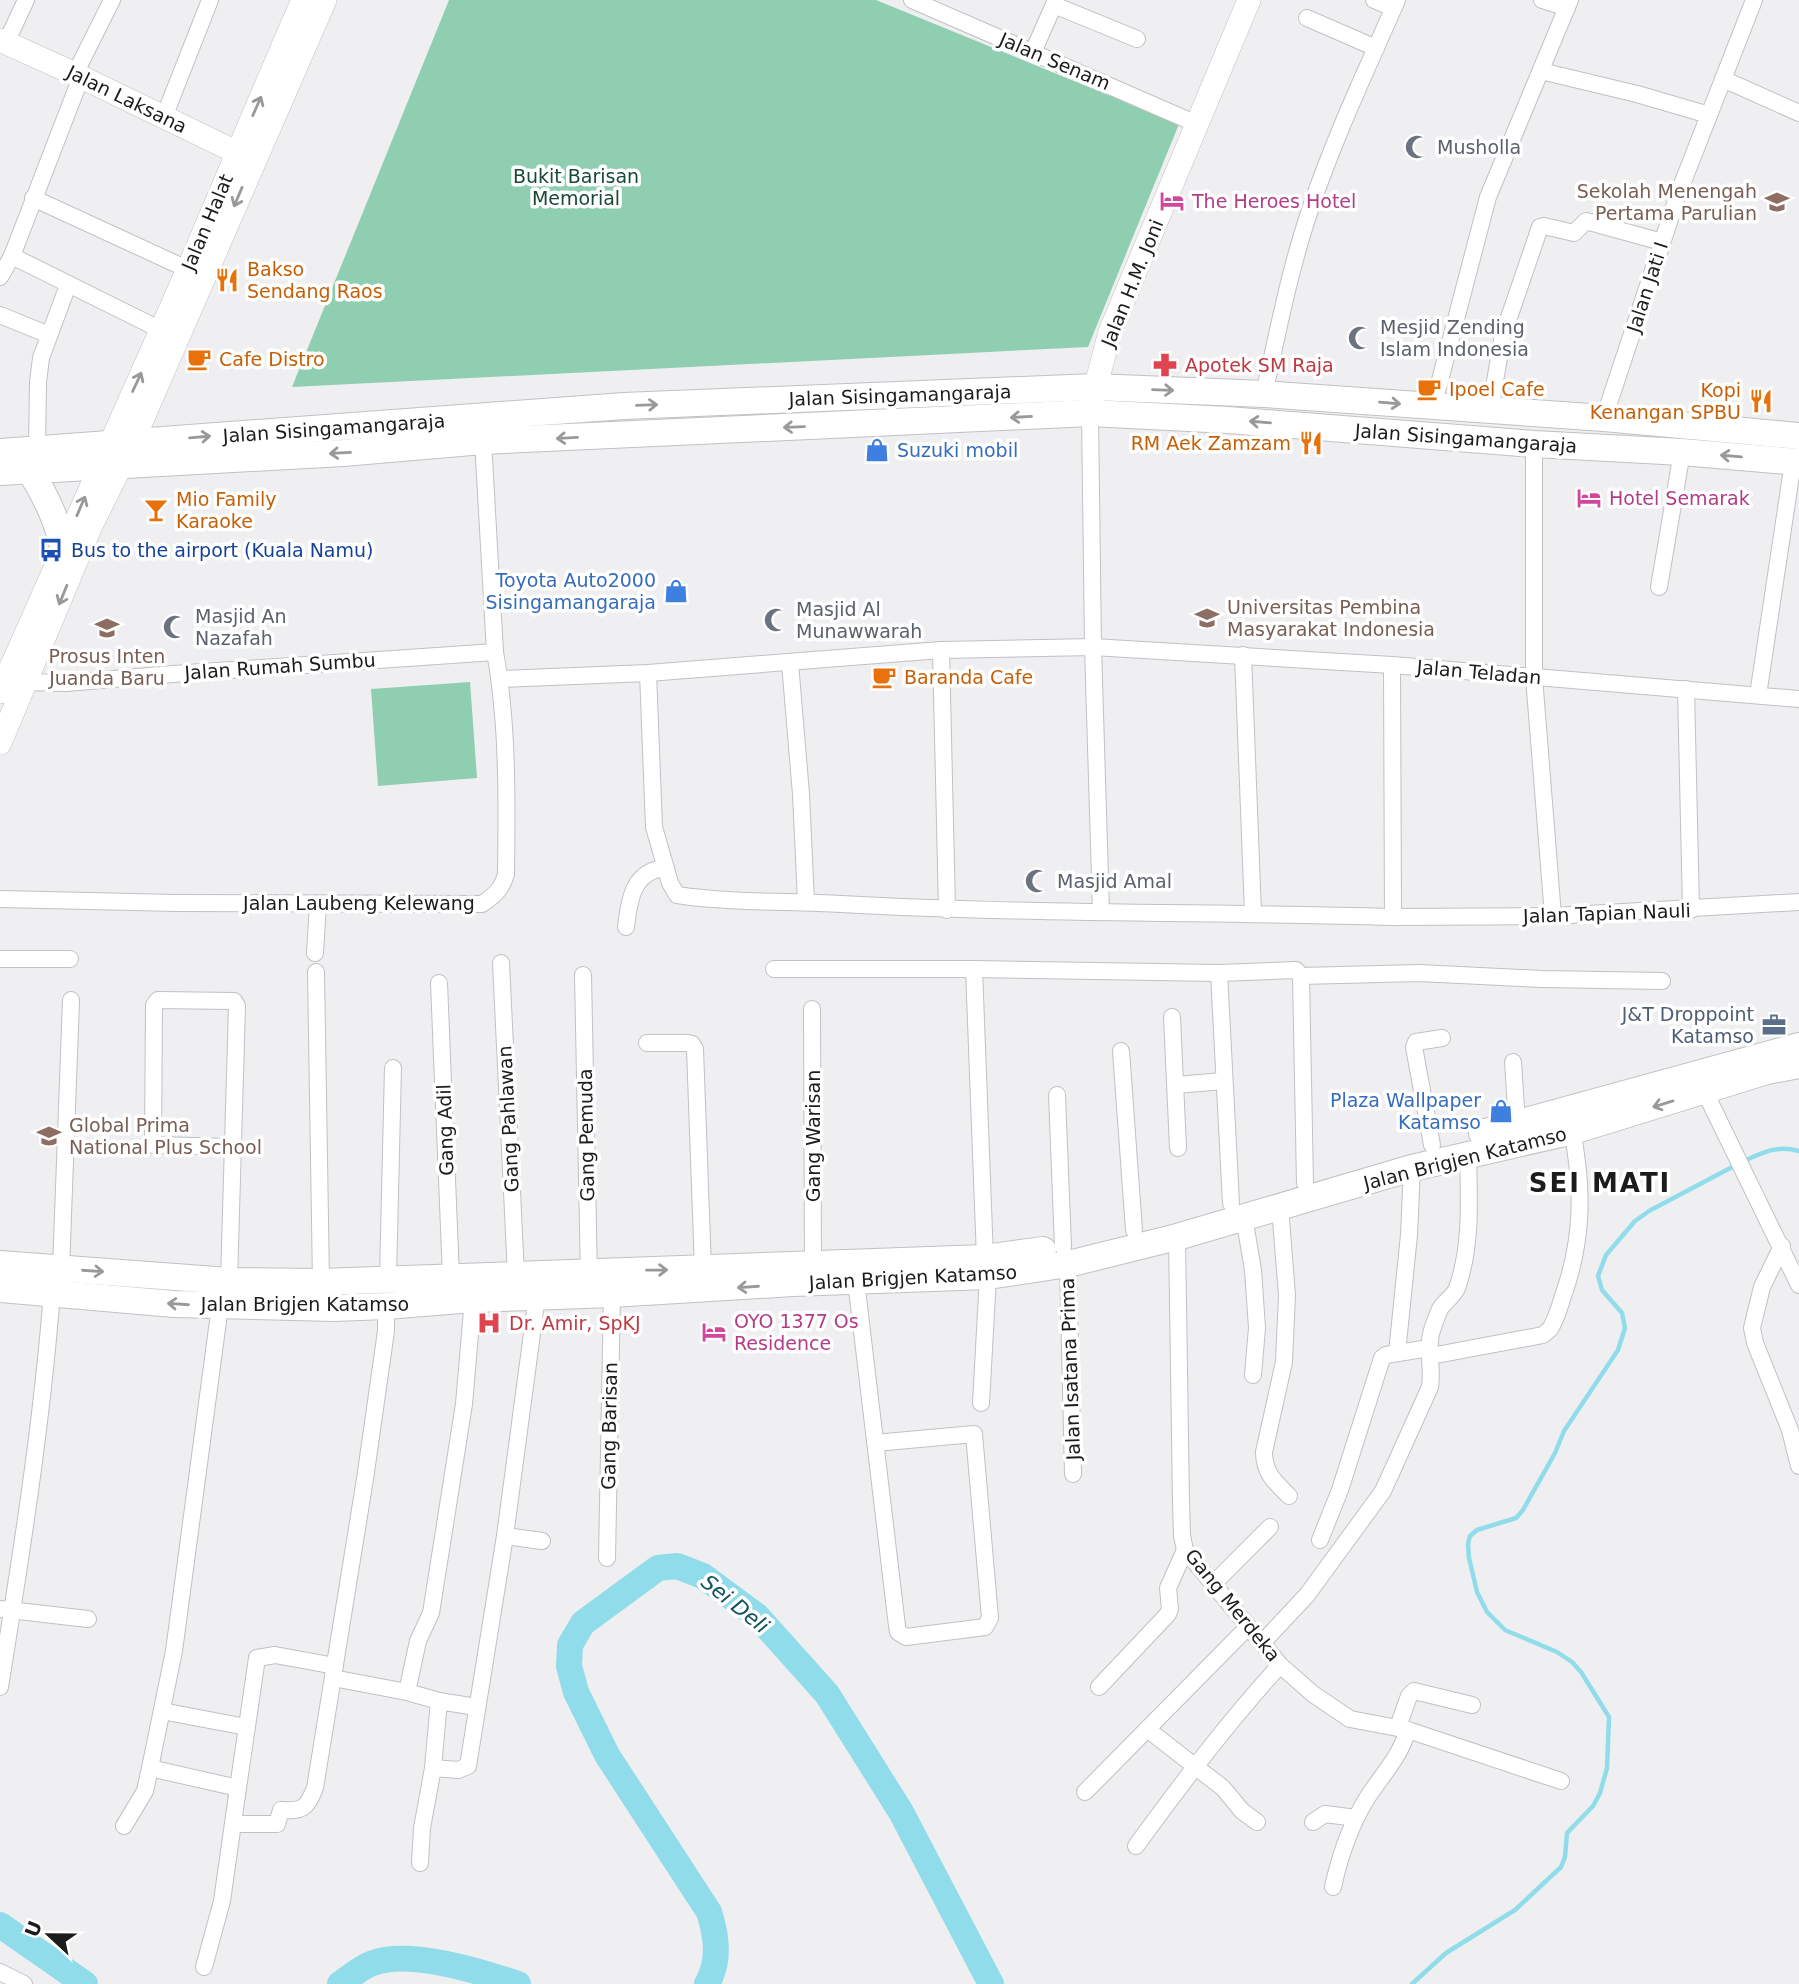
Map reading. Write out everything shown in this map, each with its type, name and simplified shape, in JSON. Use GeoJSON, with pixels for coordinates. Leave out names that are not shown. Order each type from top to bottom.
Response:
{"type":"FeatureCollection","features":[{"type":"Feature","properties":{"kind":"main road","name":"Jalan Halat"},"geometry":{"type":"LineString","coordinates":[[115,455],[245,156],[303,0]]}},
{"type":"Feature","properties":{"kind":"main road","name":"Jalan Halat"},"geometry":{"type":"LineString","coordinates":[[115,455],[161,330],[187,269],[325,0]]}},
{"type":"Feature","properties":{"kind":"main road","name":"Jalan H.M. Joni"},"geometry":{"type":"LineString","coordinates":[[1090,413],[1094,387],[1110,332],[1249,0]]}},
{"type":"Feature","properties":{"kind":"main road","name":"Jalan Laksana"},"geometry":{"type":"LineString","coordinates":[[3,42],[78,75],[245,156]]}},
{"type":"Feature","properties":{"kind":"main road","name":"Jalan Sisingamangaraja"},"geometry":{"type":"LineString","coordinates":[[482,430],[624,406],[1094,387],[1264,394],[1604,418],[1797,453]]}},
{"type":"Feature","properties":{"kind":"main road"},"geometry":{"type":"LineString","coordinates":[[753,401],[755,429]]}},
{"type":"Feature","properties":{"kind":"main road","name":"Jalan Sisingamangaraja"},"geometry":{"type":"LineString","coordinates":[[0,472],[33,460],[115,455],[265,432],[755,429],[1090,413],[1228,420],[1534,444],[1682,452],[1797,453]]}},
{"type":"Feature","properties":{"kind":"main road","name":"Jalan Sisingamangaraja"},"geometry":{"type":"LineString","coordinates":[[0,452],[33,460]]}},
{"type":"Feature","properties":{"kind":"main road"},"geometry":{"type":"LineString","coordinates":[[0,692],[64,546],[115,455]]}},
{"type":"Feature","properties":{"kind":"main road"},"geometry":{"type":"LineString","coordinates":[[0,743],[90,528],[115,455]]}},
{"type":"Feature","properties":{"kind":"main road"},"geometry":{"type":"LineString","coordinates":[[33,460],[57,519],[64,546]]}},
{"type":"Feature","properties":{"kind":"main road","name":"Jalan Brigjen Katamso"},"geometry":{"type":"LineString","coordinates":[[1065,1256],[1134,1230],[1237,1210],[1280,1207],[1468,1154],[1799,1046]]}},
{"type":"Feature","properties":{"kind":"main road","name":"Jalan Brigjen Katamso"},"geometry":{"type":"LineString","coordinates":[[224,1294],[321,1282],[516,1275],[597,1287],[799,1271],[856,1281],[1065,1256],[1177,1237],[1305,1183],[1433,1145],[1517,1124],[1571,1121],[1705,1091],[1767,1071],[1799,1065]]}},
{"type":"Feature","properties":{"kind":"main road","name":"Jalan Brigjen Katamso"},"geometry":{"type":"LineString","coordinates":[[0,1264],[57,1280],[386,1306],[537,1296],[703,1269],[799,1271],[986,1267]]}},
{"type":"Feature","properties":{"kind":"main road","name":"Jalan Brigjen Katamso"},"geometry":{"type":"LineString","coordinates":[[0,1289],[57,1280]]}},
{"type":"Feature","properties":{"kind":"street"},"geometry":{"type":"LineString","coordinates":[[3,42],[26,0]]}},
{"type":"Feature","properties":{"kind":"street"},"geometry":{"type":"LineString","coordinates":[[0,277],[12,256],[78,75],[112,0]]}},
{"type":"Feature","properties":{"kind":"street"},"geometry":{"type":"LineString","coordinates":[[164,117],[211,0]]}},
{"type":"Feature","properties":{"kind":"street","name":"Jalan Senam"},"geometry":{"type":"LineString","coordinates":[[912,0],[1197,124]]}},
{"type":"Feature","properties":{"kind":"street"},"geometry":{"type":"LineString","coordinates":[[1264,394],[1310,209],[1339,130],[1395,4],[1374,0]]}},
{"type":"Feature","properties":{"kind":"street"},"geometry":{"type":"LineString","coordinates":[[1433,407],[1488,197],[1568,4],[1542,0]]}},
{"type":"Feature","properties":{"kind":"street","name":"Jalan Jati I"},"geometry":{"type":"LineString","coordinates":[[1604,418],[1662,242],[1755,0]]}},
{"type":"Feature","properties":{"kind":"street"},"geometry":{"type":"LineString","coordinates":[[1033,52],[1055,2],[1137,39]]}},
{"type":"Feature","properties":{"kind":"street"},"geometry":{"type":"LineString","coordinates":[[1307,19],[1376,48]]}},
{"type":"Feature","properties":{"kind":"street"},"geometry":{"type":"LineString","coordinates":[[1541,71],[1709,115]]}},
{"type":"Feature","properties":{"kind":"street"},"geometry":{"type":"LineString","coordinates":[[1723,79],[1799,113]]}},
{"type":"Feature","properties":{"kind":"street"},"geometry":{"type":"LineString","coordinates":[[33,198],[187,269]]}},
{"type":"Feature","properties":{"kind":"street"},"geometry":{"type":"LineString","coordinates":[[1490,410],[1503,335],[1540,227],[1574,233],[1586,221],[1662,242]]}},
{"type":"Feature","properties":{"kind":"street"},"geometry":{"type":"LineString","coordinates":[[12,256],[161,330]]}},
{"type":"Feature","properties":{"kind":"street"},"geometry":{"type":"LineString","coordinates":[[33,460],[41,358],[68,285]]}},
{"type":"Feature","properties":{"kind":"street"},"geometry":{"type":"LineString","coordinates":[[0,315],[49,335]]}},
{"type":"Feature","properties":{"kind":"street"},"geometry":{"type":"LineString","coordinates":[[1090,413],[1093,647],[1101,911]]}},
{"type":"Feature","properties":{"kind":"street","name":"Jalan Laubeng Kelewang"},"geometry":{"type":"LineString","coordinates":[[0,899],[482,904],[496,895],[506,874],[508,799],[495,652],[482,430]]}},
{"type":"Feature","properties":{"kind":"street"},"geometry":{"type":"LineString","coordinates":[[1534,444],[1534,677],[1553,916]]}},
{"type":"Feature","properties":{"kind":"street"},"geometry":{"type":"LineString","coordinates":[[1659,587],[1682,452]]}},
{"type":"Feature","properties":{"kind":"street"},"geometry":{"type":"LineString","coordinates":[[1759,695],[1797,453]]}},
{"type":"Feature","properties":{"kind":"street"},"geometry":{"type":"LineString","coordinates":[[499,679],[648,674],[942,650],[1093,647],[1392,665]]}},
{"type":"Feature","properties":{"kind":"street"},"geometry":{"type":"LineString","coordinates":[[942,650],[947,910]]}},
{"type":"Feature","properties":{"kind":"street","name":"Jalan Rumah Sumbu"},"geometry":{"type":"LineString","coordinates":[[24,682],[66,683],[495,652]]}},
{"type":"Feature","properties":{"kind":"street"},"geometry":{"type":"LineString","coordinates":[[1243,655],[1253,913]]}},
{"type":"Feature","properties":{"kind":"street"},"geometry":{"type":"LineString","coordinates":[[790,663],[801,794],[806,902]]}},
{"type":"Feature","properties":{"kind":"street","name":"Jalan Teladan"},"geometry":{"type":"LineString","coordinates":[[1393,917],[1392,665],[1799,699]]}},
{"type":"Feature","properties":{"kind":"street"},"geometry":{"type":"LineString","coordinates":[[648,674],[654,827],[673,890],[678,895],[947,910],[1393,917]]}},
{"type":"Feature","properties":{"kind":"street"},"geometry":{"type":"LineString","coordinates":[[1686,689],[1691,910]]}},
{"type":"Feature","properties":{"kind":"street"},"geometry":{"type":"LineString","coordinates":[[626,927],[628,906],[638,883],[649,871],[666,868]]}},
{"type":"Feature","properties":{"kind":"street","name":"Jalan Tapian Nauli"},"geometry":{"type":"LineString","coordinates":[[1393,917],[1553,916],[1799,902]]}},
{"type":"Feature","properties":{"kind":"street"},"geometry":{"type":"LineString","coordinates":[[315,953],[318,904]]}},
{"type":"Feature","properties":{"kind":"street"},"geometry":{"type":"LineString","coordinates":[[0,959],[70,959]]}},
{"type":"Feature","properties":{"kind":"street","name":"Gang Pahlawan"},"geometry":{"type":"LineString","coordinates":[[500,963],[516,1275]]}},
{"type":"Feature","properties":{"kind":"street"},"geometry":{"type":"LineString","coordinates":[[774,969],[974,969],[1219,974],[1296,970],[1301,976],[1305,1183]]}},
{"type":"Feature","properties":{"kind":"street"},"geometry":{"type":"LineString","coordinates":[[974,969],[986,1267],[981,1403]]}},
{"type":"Feature","properties":{"kind":"street"},"geometry":{"type":"LineString","coordinates":[[316,972],[321,1282]]}},
{"type":"Feature","properties":{"kind":"street"},"geometry":{"type":"LineString","coordinates":[[1301,976],[1419,973],[1662,981]]}},
{"type":"Feature","properties":{"kind":"street"},"geometry":{"type":"LineString","coordinates":[[1219,974],[1224,1081],[1237,1210],[1253,1270],[1256,1328],[1253,1375]]}},
{"type":"Feature","properties":{"kind":"street","name":"Gang Pemuda"},"geometry":{"type":"LineString","coordinates":[[583,975],[597,1287]]}},
{"type":"Feature","properties":{"kind":"street","name":"Gang Adil"},"geometry":{"type":"LineString","coordinates":[[439,983],[451,1277]]}},
{"type":"Feature","properties":{"kind":"street"},"geometry":{"type":"LineString","coordinates":[[0,1687],[6,1610],[57,1280],[71,1000]]}},
{"type":"Feature","properties":{"kind":"street"},"geometry":{"type":"LineString","coordinates":[[124,1826],[145,1791],[178,1625],[224,1294],[233,1147],[236,1002],[158,1000],[154,1005],[153,1144],[233,1147]]}},
{"type":"Feature","properties":{"kind":"street","name":"Gang Warisan"},"geometry":{"type":"LineString","coordinates":[[799,1271],[812,1009]]}},
{"type":"Feature","properties":{"kind":"street"},"geometry":{"type":"LineString","coordinates":[[1172,1017],[1178,1148]]}},
{"type":"Feature","properties":{"kind":"street"},"geometry":{"type":"LineString","coordinates":[[1433,1145],[1414,1047],[1416,1042],[1442,1038]]}},
{"type":"Feature","properties":{"kind":"street"},"geometry":{"type":"LineString","coordinates":[[647,1043],[686,1043],[692,1044],[695,1049],[703,1269]]}},
{"type":"Feature","properties":{"kind":"street"},"geometry":{"type":"LineString","coordinates":[[1121,1051],[1134,1230]]}},
{"type":"Feature","properties":{"kind":"street"},"geometry":{"type":"LineString","coordinates":[[1513,1062],[1517,1124]]}},
{"type":"Feature","properties":{"kind":"street"},"geometry":{"type":"LineString","coordinates":[[388,1278],[393,1068]]}},
{"type":"Feature","properties":{"kind":"street"},"geometry":{"type":"LineString","coordinates":[[1176,1085],[1224,1081]]}},
{"type":"Feature","properties":{"kind":"street"},"geometry":{"type":"LineString","coordinates":[[1705,1091],[1799,1285]]}},
{"type":"Feature","properties":{"kind":"street","name":"Jalan Isatana Prima"},"geometry":{"type":"LineString","coordinates":[[1057,1096],[1073,1474]]}},
{"type":"Feature","properties":{"kind":"street"},"geometry":{"type":"LineString","coordinates":[[1320,1540],[1340,1490],[1382,1358],[1397,1353],[1430,1352],[1543,1335],[1550,1329],[1572,1270],[1580,1227],[1580,1175],[1571,1121]]}},
{"type":"Feature","properties":{"kind":"street"},"geometry":{"type":"LineString","coordinates":[[1262,1643],[1307,1595],[1383,1491],[1430,1387],[1433,1371],[1431,1334],[1440,1309],[1457,1289],[1464,1263],[1469,1213],[1468,1154]]}},
{"type":"Feature","properties":{"kind":"street"},"geometry":{"type":"LineString","coordinates":[[1397,1353],[1409,1235],[1412,1168]]}},
{"type":"Feature","properties":{"kind":"street"},"geometry":{"type":"LineString","coordinates":[[1280,1207],[1287,1295],[1284,1362],[1264,1452],[1264,1465],[1273,1481],[1289,1496]]}},
{"type":"Feature","properties":{"kind":"street","name":"Gang Merdeka"},"geometry":{"type":"LineString","coordinates":[[1177,1237],[1181,1502],[1185,1550],[1280,1665],[1313,1695],[1350,1719],[1403,1728],[1561,1781]]}},
{"type":"Feature","properties":{"kind":"street"},"geometry":{"type":"LineString","coordinates":[[1782,1246],[1762,1287],[1752,1328],[1755,1343],[1790,1430],[1799,1466]]}},
{"type":"Feature","properties":{"kind":"street"},"geometry":{"type":"LineString","coordinates":[[856,1281],[875,1443],[898,1632],[906,1637],[985,1627],[990,1618],[974,1434],[875,1443]]}},
{"type":"Feature","properties":{"kind":"street","name":"Gang Barisan"},"geometry":{"type":"LineString","coordinates":[[597,1287],[607,1558]]}},
{"type":"Feature","properties":{"kind":"street"},"geometry":{"type":"LineString","coordinates":[[433,1769],[458,1770],[468,1766],[505,1536],[537,1296]]}},
{"type":"Feature","properties":{"kind":"street"},"geometry":{"type":"LineString","coordinates":[[407,1692],[418,1640],[431,1613],[464,1404],[473,1299]]}},
{"type":"Feature","properties":{"kind":"street"},"geometry":{"type":"LineString","coordinates":[[233,1824],[273,1825],[278,1821],[282,1809],[293,1812],[310,1801],[314,1788],[365,1479],[386,1331],[386,1306]]}},
{"type":"Feature","properties":{"kind":"street"},"geometry":{"type":"LineString","coordinates":[[1213,1584],[1270,1527]]}},
{"type":"Feature","properties":{"kind":"street"},"geometry":{"type":"LineString","coordinates":[[505,1536],[542,1541]]}},
{"type":"Feature","properties":{"kind":"street"},"geometry":{"type":"LineString","coordinates":[[1099,1686],[1168,1614],[1171,1609],[1168,1588],[1185,1550]]}},
{"type":"Feature","properties":{"kind":"street"},"geometry":{"type":"LineString","coordinates":[[6,1610],[88,1619]]}},
{"type":"Feature","properties":{"kind":"street"},"geometry":{"type":"LineString","coordinates":[[1085,1792],[1248,1627]]}},
{"type":"Feature","properties":{"kind":"street"},"geometry":{"type":"LineString","coordinates":[[204,1967],[222,1901],[257,1658],[275,1655],[439,1701],[476,1707]]}},
{"type":"Feature","properties":{"kind":"street"},"geometry":{"type":"LineString","coordinates":[[1136,1846],[1195,1765],[1280,1665]]}},
{"type":"Feature","properties":{"kind":"street"},"geometry":{"type":"LineString","coordinates":[[1333,1887],[1356,1818],[1404,1744],[1403,1728],[1409,1696],[1414,1691],[1472,1705]]}},
{"type":"Feature","properties":{"kind":"street"},"geometry":{"type":"LineString","coordinates":[[420,1863],[439,1701]]}},
{"type":"Feature","properties":{"kind":"street"},"geometry":{"type":"LineString","coordinates":[[162,1711],[246,1727]]}},
{"type":"Feature","properties":{"kind":"street"},"geometry":{"type":"LineString","coordinates":[[1147,1729],[1223,1788],[1242,1811],[1258,1822]]}},
{"type":"Feature","properties":{"kind":"street"},"geometry":{"type":"LineString","coordinates":[[150,1768],[238,1788]]}},
{"type":"Feature","properties":{"kind":"street"},"geometry":{"type":"LineString","coordinates":[[1313,1822],[1325,1814],[1356,1818]]}},
{"type":"Feature","properties":{"kind":"street"},"geometry":{"type":"LineString","coordinates":[[0,1972],[24,1984]]}},
{"type":"Feature","properties":{"kind":"green space","name":"Bukit Barisan Memorial"},"geometry":{"type":"Polygon","coordinates":[[[449,0],[876,0],[1179,124],[1088,347],[292,387],[449,0]]]}},
{"type":"Feature","properties":{"kind":"green space"},"geometry":{"type":"Polygon","coordinates":[[[470,682],[477,778],[378,786],[371,689],[470,682]]]}},
{"type":"Feature","properties":{"kind":"waterway"},"geometry":{"type":"LineString","coordinates":[[1744,1161],[1777,1149],[1799,1151]]}},
{"type":"Feature","properties":{"kind":"waterway"},"geometry":{"type":"LineString","coordinates":[[1412,1984],[1446,1953],[1515,1910],[1561,1867],[1565,1857],[1567,1833],[1593,1806],[1607,1768],[1609,1717],[1572,1662],[1557,1652],[1505,1630],[1487,1612],[1477,1592],[1469,1558],[1470,1536],[1477,1530],[1516,1518],[1523,1510],[1555,1453],[1564,1431],[1618,1350],[1625,1328],[1622,1313],[1602,1290],[1598,1276],[1606,1255],[1635,1221],[1649,1211],[1736,1165]]}},
{"type":"Feature","properties":{"kind":"waterway","name":"Sei Deli"},"geometry":{"type":"LineString","coordinates":[[707,1984],[714,1967],[716,1949],[709,1912],[607,1755],[576,1692],[569,1666],[570,1645],[583,1623],[658,1568],[677,1566],[703,1576],[757,1616],[827,1694],[901,1812],[991,1984]]}},
{"type":"Feature","properties":{"kind":"waterway","name":"Sei Deli"},"geometry":{"type":"LineString","coordinates":[[0,1925],[85,1984]]}},
{"type":"Feature","properties":{"kind":"waterway","name":"Sei Deli"},"geometry":{"type":"LineString","coordinates":[[340,1984],[373,1963],[388,1959],[425,1960],[446,1964],[518,1984]]}},
{"type":"Feature","properties":{"kind":"place","name":"Musholla"},"geometry":{"type":"Point","coordinates":[1417,147]}},
{"type":"Feature","properties":{"kind":"place","name":"The Heroes Hotel"},"geometry":{"type":"Point","coordinates":[1172,201]}},
{"type":"Feature","properties":{"kind":"place","name":"Sekolah Menengah Pertama Parulian"},"geometry":{"type":"Point","coordinates":[1777,202]}},
{"type":"Feature","properties":{"kind":"place","name":"Bakso Sendang Raos"},"geometry":{"type":"Point","coordinates":[227,280]}},
{"type":"Feature","properties":{"kind":"place","name":"Mesjid Zending Islam Indonesia"},"geometry":{"type":"Point","coordinates":[1360,338]}},
{"type":"Feature","properties":{"kind":"place","name":"Cafe Distro"},"geometry":{"type":"Point","coordinates":[199,359]}},
{"type":"Feature","properties":{"kind":"place","name":"Apotek SM Raja"},"geometry":{"type":"Point","coordinates":[1165,365]}},
{"type":"Feature","properties":{"kind":"place","name":"Ipoel Cafe"},"geometry":{"type":"Point","coordinates":[1429,389]}},
{"type":"Feature","properties":{"kind":"place","name":"Kopi Kenangan SPBU"},"geometry":{"type":"Point","coordinates":[1761,401]}},
{"type":"Feature","properties":{"kind":"place","name":"RM Aek Zamzam"},"geometry":{"type":"Point","coordinates":[1311,443]}},
{"type":"Feature","properties":{"kind":"place","name":"Suzuki mobil"},"geometry":{"type":"Point","coordinates":[877,450]}},
{"type":"Feature","properties":{"kind":"place","name":"Hotel Semarak"},"geometry":{"type":"Point","coordinates":[1589,498]}},
{"type":"Feature","properties":{"kind":"place","name":"Mio Family Karaoke"},"geometry":{"type":"Point","coordinates":[156,510]}},
{"type":"Feature","properties":{"kind":"place","name":"Bus to the airport (Kuala Namu)"},"geometry":{"type":"Point","coordinates":[51,550]}},
{"type":"Feature","properties":{"kind":"place","name":"Toyota Auto2000 Sisingamangaraja"},"geometry":{"type":"Point","coordinates":[676,591]}},
{"type":"Feature","properties":{"kind":"place","name":"Universitas Pembina Masyarakat Indonesia"},"geometry":{"type":"Point","coordinates":[1207,618]}},
{"type":"Feature","properties":{"kind":"place","name":"Masjid Al Munawwarah"},"geometry":{"type":"Point","coordinates":[776,620]}},
{"type":"Feature","properties":{"kind":"place","name":"Masjid An Nazafah"},"geometry":{"type":"Point","coordinates":[175,627]}},
{"type":"Feature","properties":{"kind":"place","name":"Prosus Inten Juanda Baru"},"geometry":{"type":"Point","coordinates":[107,628]}},
{"type":"Feature","properties":{"kind":"place","name":"Baranda Cafe"},"geometry":{"type":"Point","coordinates":[884,677]}},
{"type":"Feature","properties":{"kind":"place","name":"Masjid Amal"},"geometry":{"type":"Point","coordinates":[1037,881]}},
{"type":"Feature","properties":{"kind":"place","name":"J&T Droppoint Katamso"},"geometry":{"type":"Point","coordinates":[1774,1025]}},
{"type":"Feature","properties":{"kind":"place","name":"Plaza Wallpaper Katamso"},"geometry":{"type":"Point","coordinates":[1501,1111]}},
{"type":"Feature","properties":{"kind":"place","name":"Global Prima National Plus School"},"geometry":{"type":"Point","coordinates":[49,1136]}},
{"type":"Feature","properties":{"kind":"place","name":"Dr. Amir, SpKJ"},"geometry":{"type":"Point","coordinates":[489,1323]}},
{"type":"Feature","properties":{"kind":"place","name":"OYO 1377 Os Residence"},"geometry":{"type":"Point","coordinates":[714,1332]}},
{"type":"Feature","properties":{"kind":"district","name":"SEI MATI"},"geometry":{"type":"Point","coordinates":[1600,1183]}}]}
